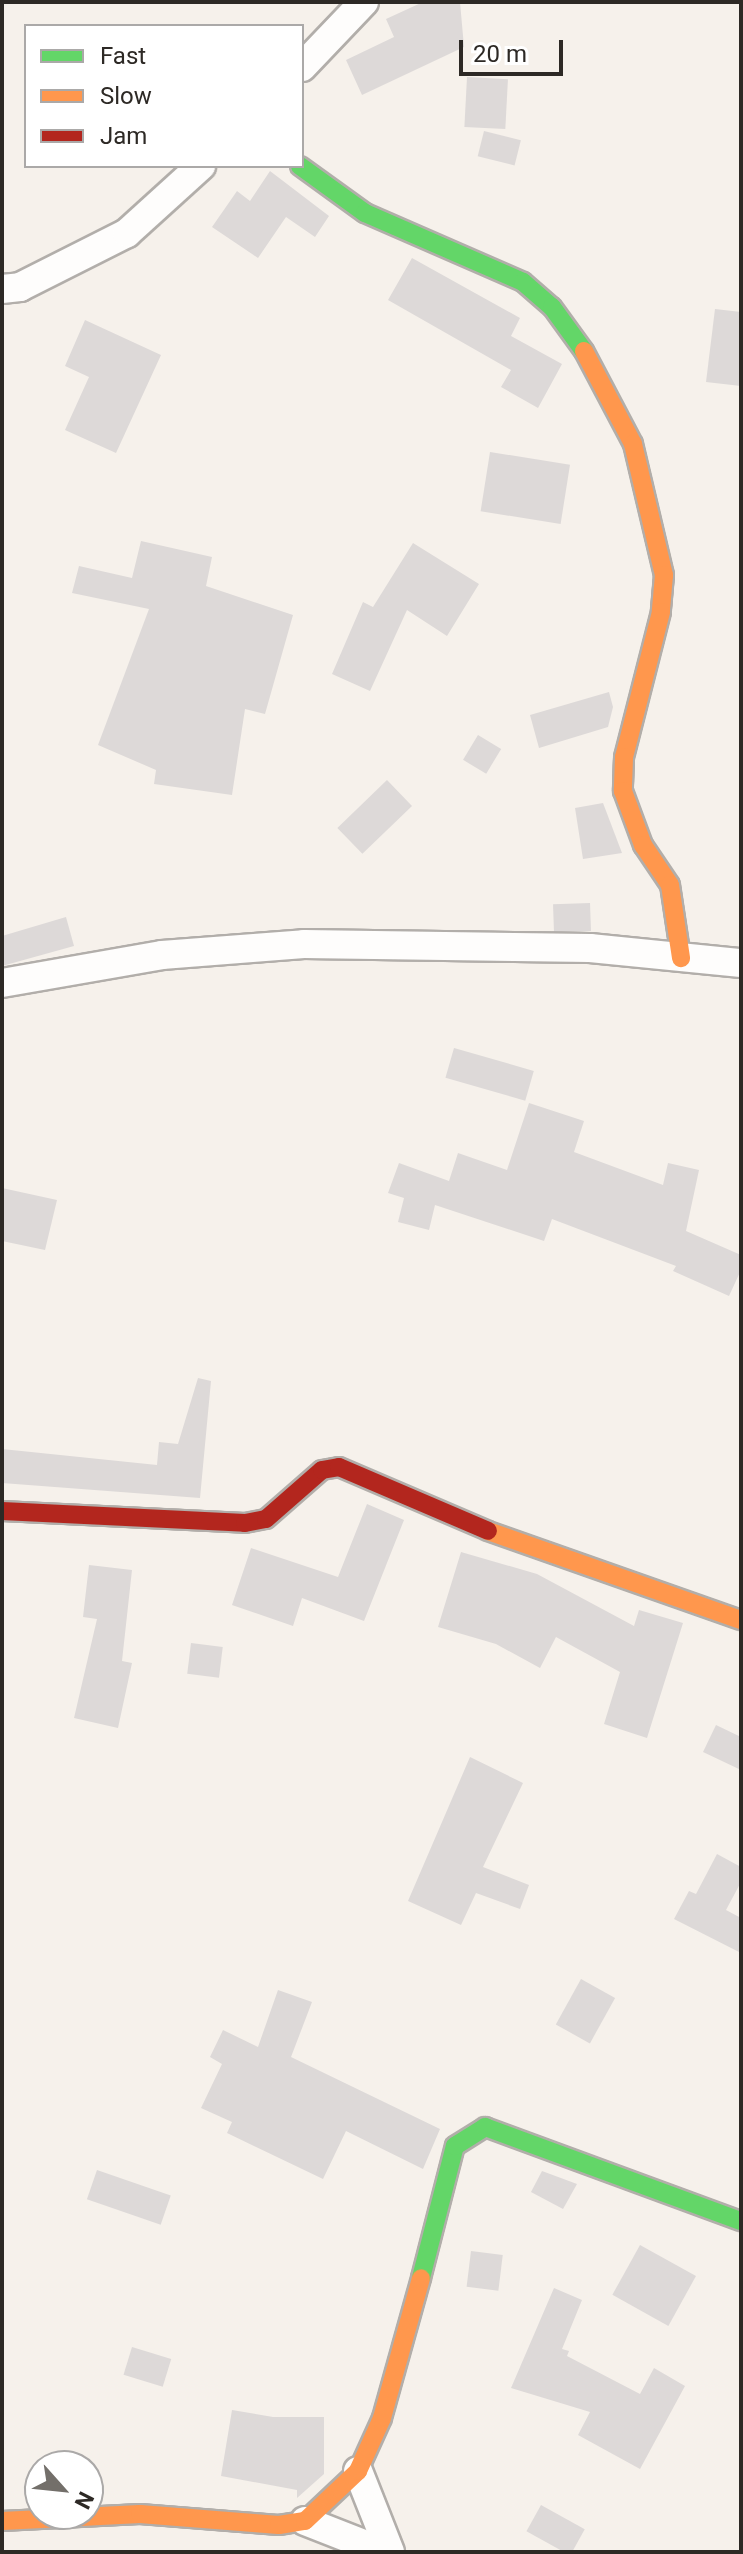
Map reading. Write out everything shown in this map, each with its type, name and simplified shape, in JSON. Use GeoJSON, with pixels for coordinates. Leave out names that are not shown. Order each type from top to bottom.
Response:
{"type":"FeatureCollection","features":[{"type":"Feature","properties":{"kind":"street"},"geometry":{"type":"LineString","coordinates":[[304,65],[364,2]]}},
{"type":"Feature","properties":{"kind":"street"},"geometry":{"type":"LineString","coordinates":[[2,289],[33,281],[127,233],[199,168]]}},
{"type":"Feature","properties":{"kind":"street"},"geometry":{"type":"LineString","coordinates":[[303,168],[365,213],[523,282],[542,298],[585,352],[633,444],[664,575],[661,612],[624,757],[623,791],[643,845],[670,885],[681,958]]}},
{"type":"Feature","properties":{"kind":"street"},"geometry":{"type":"LineString","coordinates":[[2,983],[162,955],[304,944],[590,948],[741,963]]}},
{"type":"Feature","properties":{"kind":"street"},"geometry":{"type":"LineString","coordinates":[[2,1511],[245,1523],[266,1519],[322,1470],[339,1467],[513,1542],[741,1620]]}},
{"type":"Feature","properties":{"kind":"street"},"geometry":{"type":"LineString","coordinates":[[305,2521],[358,2471],[382,2418],[414,2312],[455,2146],[474,2131],[485,2127],[507,2133],[741,2221]]}},
{"type":"Feature","properties":{"kind":"street"},"geometry":{"type":"LineString","coordinates":[[358,2471],[387,2552]]}},
{"type":"Feature","properties":{"kind":"street"},"geometry":{"type":"LineString","coordinates":[[5,2516],[140,2514],[279,2525],[305,2521],[387,2552]]}},
{"type":"Feature","properties":{"kind":"building"},"geometry":{"type":"Polygon","coordinates":[[[423,2],[460,2],[464,47],[362,95],[346,60],[394,37],[386,19],[423,2]]]}},
{"type":"Feature","properties":{"kind":"building"},"geometry":{"type":"Polygon","coordinates":[[[467,77],[508,79],[505,129],[464,127],[467,77]]]}},
{"type":"Feature","properties":{"kind":"building"},"geometry":{"type":"Polygon","coordinates":[[[484,131],[521,140],[515,165],[478,156],[484,131]]]}},
{"type":"Feature","properties":{"kind":"building"},"geometry":{"type":"Polygon","coordinates":[[[270,171],[329,216],[315,237],[286,217],[258,258],[212,227],[237,191],[250,201],[270,171]]]}},
{"type":"Feature","properties":{"kind":"building"},"geometry":{"type":"Polygon","coordinates":[[[412,258],[520,318],[511,336],[562,364],[538,408],[501,387],[511,370],[388,300],[412,258]]]}},
{"type":"Feature","properties":{"kind":"building"},"geometry":{"type":"Polygon","coordinates":[[[715,309],[741,312],[741,386],[706,382],[715,309]]]}},
{"type":"Feature","properties":{"kind":"building"},"geometry":{"type":"Polygon","coordinates":[[[85,320],[161,355],[116,453],[65,430],[89,377],[65,366],[85,320]]]}},
{"type":"Feature","properties":{"kind":"building"},"geometry":{"type":"Polygon","coordinates":[[[490,452],[570,465],[561,524],[481,511],[490,452]]]}},
{"type":"Feature","properties":{"kind":"building"},"geometry":{"type":"Polygon","coordinates":[[[141,541],[212,557],[206,586],[293,615],[265,714],[245,709],[232,795],[154,784],[156,770],[98,745],[149,609],[72,593],[79,566],[132,578],[141,541]]]}},
{"type":"Feature","properties":{"kind":"building"},"geometry":{"type":"Polygon","coordinates":[[[413,543],[479,584],[447,636],[407,610],[370,691],[332,674],[363,602],[373,607],[413,543]]]}},
{"type":"Feature","properties":{"kind":"building"},"geometry":{"type":"Polygon","coordinates":[[[609,692],[613,707],[608,727],[539,748],[530,715],[609,692]]]}},
{"type":"Feature","properties":{"kind":"building"},"geometry":{"type":"Polygon","coordinates":[[[478,735],[501,749],[486,774],[463,760],[478,735]]]}},
{"type":"Feature","properties":{"kind":"building"},"geometry":{"type":"Polygon","coordinates":[[[387,780],[412,806],[362,854],[337,828],[387,780]]]}},
{"type":"Feature","properties":{"kind":"building"},"geometry":{"type":"Polygon","coordinates":[[[603,803],[622,853],[583,859],[575,808],[603,803]]]}},
{"type":"Feature","properties":{"kind":"building"},"geometry":{"type":"Polygon","coordinates":[[[590,903],[591,931],[554,932],[553,904],[590,903]]]}},
{"type":"Feature","properties":{"kind":"building"},"geometry":{"type":"Polygon","coordinates":[[[66,917],[74,946],[2,966],[2,936],[66,917]]]}},
{"type":"Feature","properties":{"kind":"building"},"geometry":{"type":"Polygon","coordinates":[[[454,1048],[534,1071],[525,1101],[445,1078],[454,1048]]]}},
{"type":"Feature","properties":{"kind":"building"},"geometry":{"type":"Polygon","coordinates":[[[529,1103],[584,1121],[574,1152],[663,1185],[668,1163],[699,1170],[686,1231],[741,1255],[741,1270],[729,1296],[673,1271],[676,1266],[552,1219],[544,1241],[435,1205],[429,1230],[398,1222],[404,1198],[388,1193],[399,1163],[449,1181],[458,1153],[507,1170],[529,1103]]]}},
{"type":"Feature","properties":{"kind":"building"},"geometry":{"type":"Polygon","coordinates":[[[2,1188],[57,1200],[45,1250],[2,1241],[2,1188]]]}},
{"type":"Feature","properties":{"kind":"building"},"geometry":{"type":"Polygon","coordinates":[[[198,1378],[211,1381],[200,1498],[2,1483],[2,1449],[157,1465],[159,1442],[178,1444],[198,1378]]]}},
{"type":"Feature","properties":{"kind":"building"},"geometry":{"type":"Polygon","coordinates":[[[367,1504],[404,1520],[364,1621],[302,1598],[293,1626],[232,1605],[251,1548],[338,1577],[367,1504]]]}},
{"type":"Feature","properties":{"kind":"building"},"geometry":{"type":"Polygon","coordinates":[[[461,1552],[537,1574],[634,1626],[639,1610],[683,1623],[647,1738],[604,1724],[620,1672],[556,1637],[540,1668],[496,1644],[438,1627],[461,1552]]]}},
{"type":"Feature","properties":{"kind":"building"},"geometry":{"type":"Polygon","coordinates":[[[89,1565],[132,1570],[122,1661],[132,1663],[118,1728],[74,1718],[97,1619],[83,1617],[89,1565]]]}},
{"type":"Feature","properties":{"kind":"building"},"geometry":{"type":"Polygon","coordinates":[[[191,1643],[223,1647],[219,1678],[187,1674],[191,1643]]]}},
{"type":"Feature","properties":{"kind":"building"},"geometry":{"type":"Polygon","coordinates":[[[716,1725],[741,1737],[741,1770],[703,1752],[716,1725]]]}},
{"type":"Feature","properties":{"kind":"building"},"geometry":{"type":"Polygon","coordinates":[[[470,1757],[523,1783],[483,1867],[529,1885],[520,1909],[476,1893],[461,1925],[408,1901],[470,1757]]]}},
{"type":"Feature","properties":{"kind":"building"},"geometry":{"type":"Polygon","coordinates":[[[717,1854],[741,1867],[741,1882],[726,1910],[741,1918],[741,1953],[674,1919],[689,1891],[696,1894],[717,1854]]]}},
{"type":"Feature","properties":{"kind":"building"},"geometry":{"type":"Polygon","coordinates":[[[581,1979],[615,1998],[590,2043],[556,2024],[581,1979]]]}},
{"type":"Feature","properties":{"kind":"building"},"geometry":{"type":"Polygon","coordinates":[[[278,1990],[312,2002],[291,2057],[440,2129],[423,2169],[346,2131],[323,2179],[227,2133],[232,2122],[201,2108],[222,2064],[210,2057],[223,2030],[258,2047],[278,1990]]]}},
{"type":"Feature","properties":{"kind":"building"},"geometry":{"type":"Polygon","coordinates":[[[97,2170],[171,2195],[161,2225],[87,2199],[97,2170]]]}},
{"type":"Feature","properties":{"kind":"building"},"geometry":{"type":"Polygon","coordinates":[[[542,2171],[577,2184],[563,2209],[531,2192],[542,2171]]]}},
{"type":"Feature","properties":{"kind":"building"},"geometry":{"type":"Polygon","coordinates":[[[640,2245],[696,2276],[668,2326],[612,2295],[640,2245]]]}},
{"type":"Feature","properties":{"kind":"building"},"geometry":{"type":"Polygon","coordinates":[[[471,2251],[503,2255],[498,2291],[467,2287],[471,2251]]]}},
{"type":"Feature","properties":{"kind":"building"},"geometry":{"type":"Polygon","coordinates":[[[554,2288],[582,2300],[562,2349],[569,2351],[567,2356],[640,2394],[654,2368],[685,2386],[640,2469],[578,2435],[590,2412],[511,2388],[554,2288]]]}},
{"type":"Feature","properties":{"kind":"building"},"geometry":{"type":"Polygon","coordinates":[[[132,2347],[171,2359],[163,2387],[124,2375],[132,2347]]]}},
{"type":"Feature","properties":{"kind":"building"},"geometry":{"type":"Polygon","coordinates":[[[232,2410],[273,2417],[324,2417],[324,2474],[297,2498],[297,2490],[221,2476],[232,2410]]]}},
{"type":"Feature","properties":{"kind":"building"},"geometry":{"type":"Polygon","coordinates":[[[541,2505],[585,2529],[572,2552],[564,2552],[526,2531],[541,2505]]]}},
{"type":"Feature","properties":{"kind":"traffic: fast"},"geometry":{"type":"LineString","coordinates":[[303,168],[365,213],[523,282],[552,307],[584,351]]}},
{"type":"Feature","properties":{"kind":"traffic: fast"},"geometry":{"type":"LineString","coordinates":[[421,2278],[455,2146],[485,2127],[741,2221]]}},
{"type":"Feature","properties":{"kind":"traffic: slow"},"geometry":{"type":"LineString","coordinates":[[584,351],[633,444],[664,575],[661,612],[624,757],[623,791],[643,845],[670,885],[681,958]]}},
{"type":"Feature","properties":{"kind":"traffic: slow"},"geometry":{"type":"LineString","coordinates":[[488,1531],[741,1620]]}},
{"type":"Feature","properties":{"kind":"traffic: slow"},"geometry":{"type":"LineString","coordinates":[[2,2521],[140,2514],[279,2525],[305,2521],[358,2471],[382,2418],[421,2278]]}},
{"type":"Feature","properties":{"kind":"traffic: jam"},"geometry":{"type":"LineString","coordinates":[[2,1511],[245,1523],[266,1519],[322,1470],[339,1467],[488,1531]]}}]}
